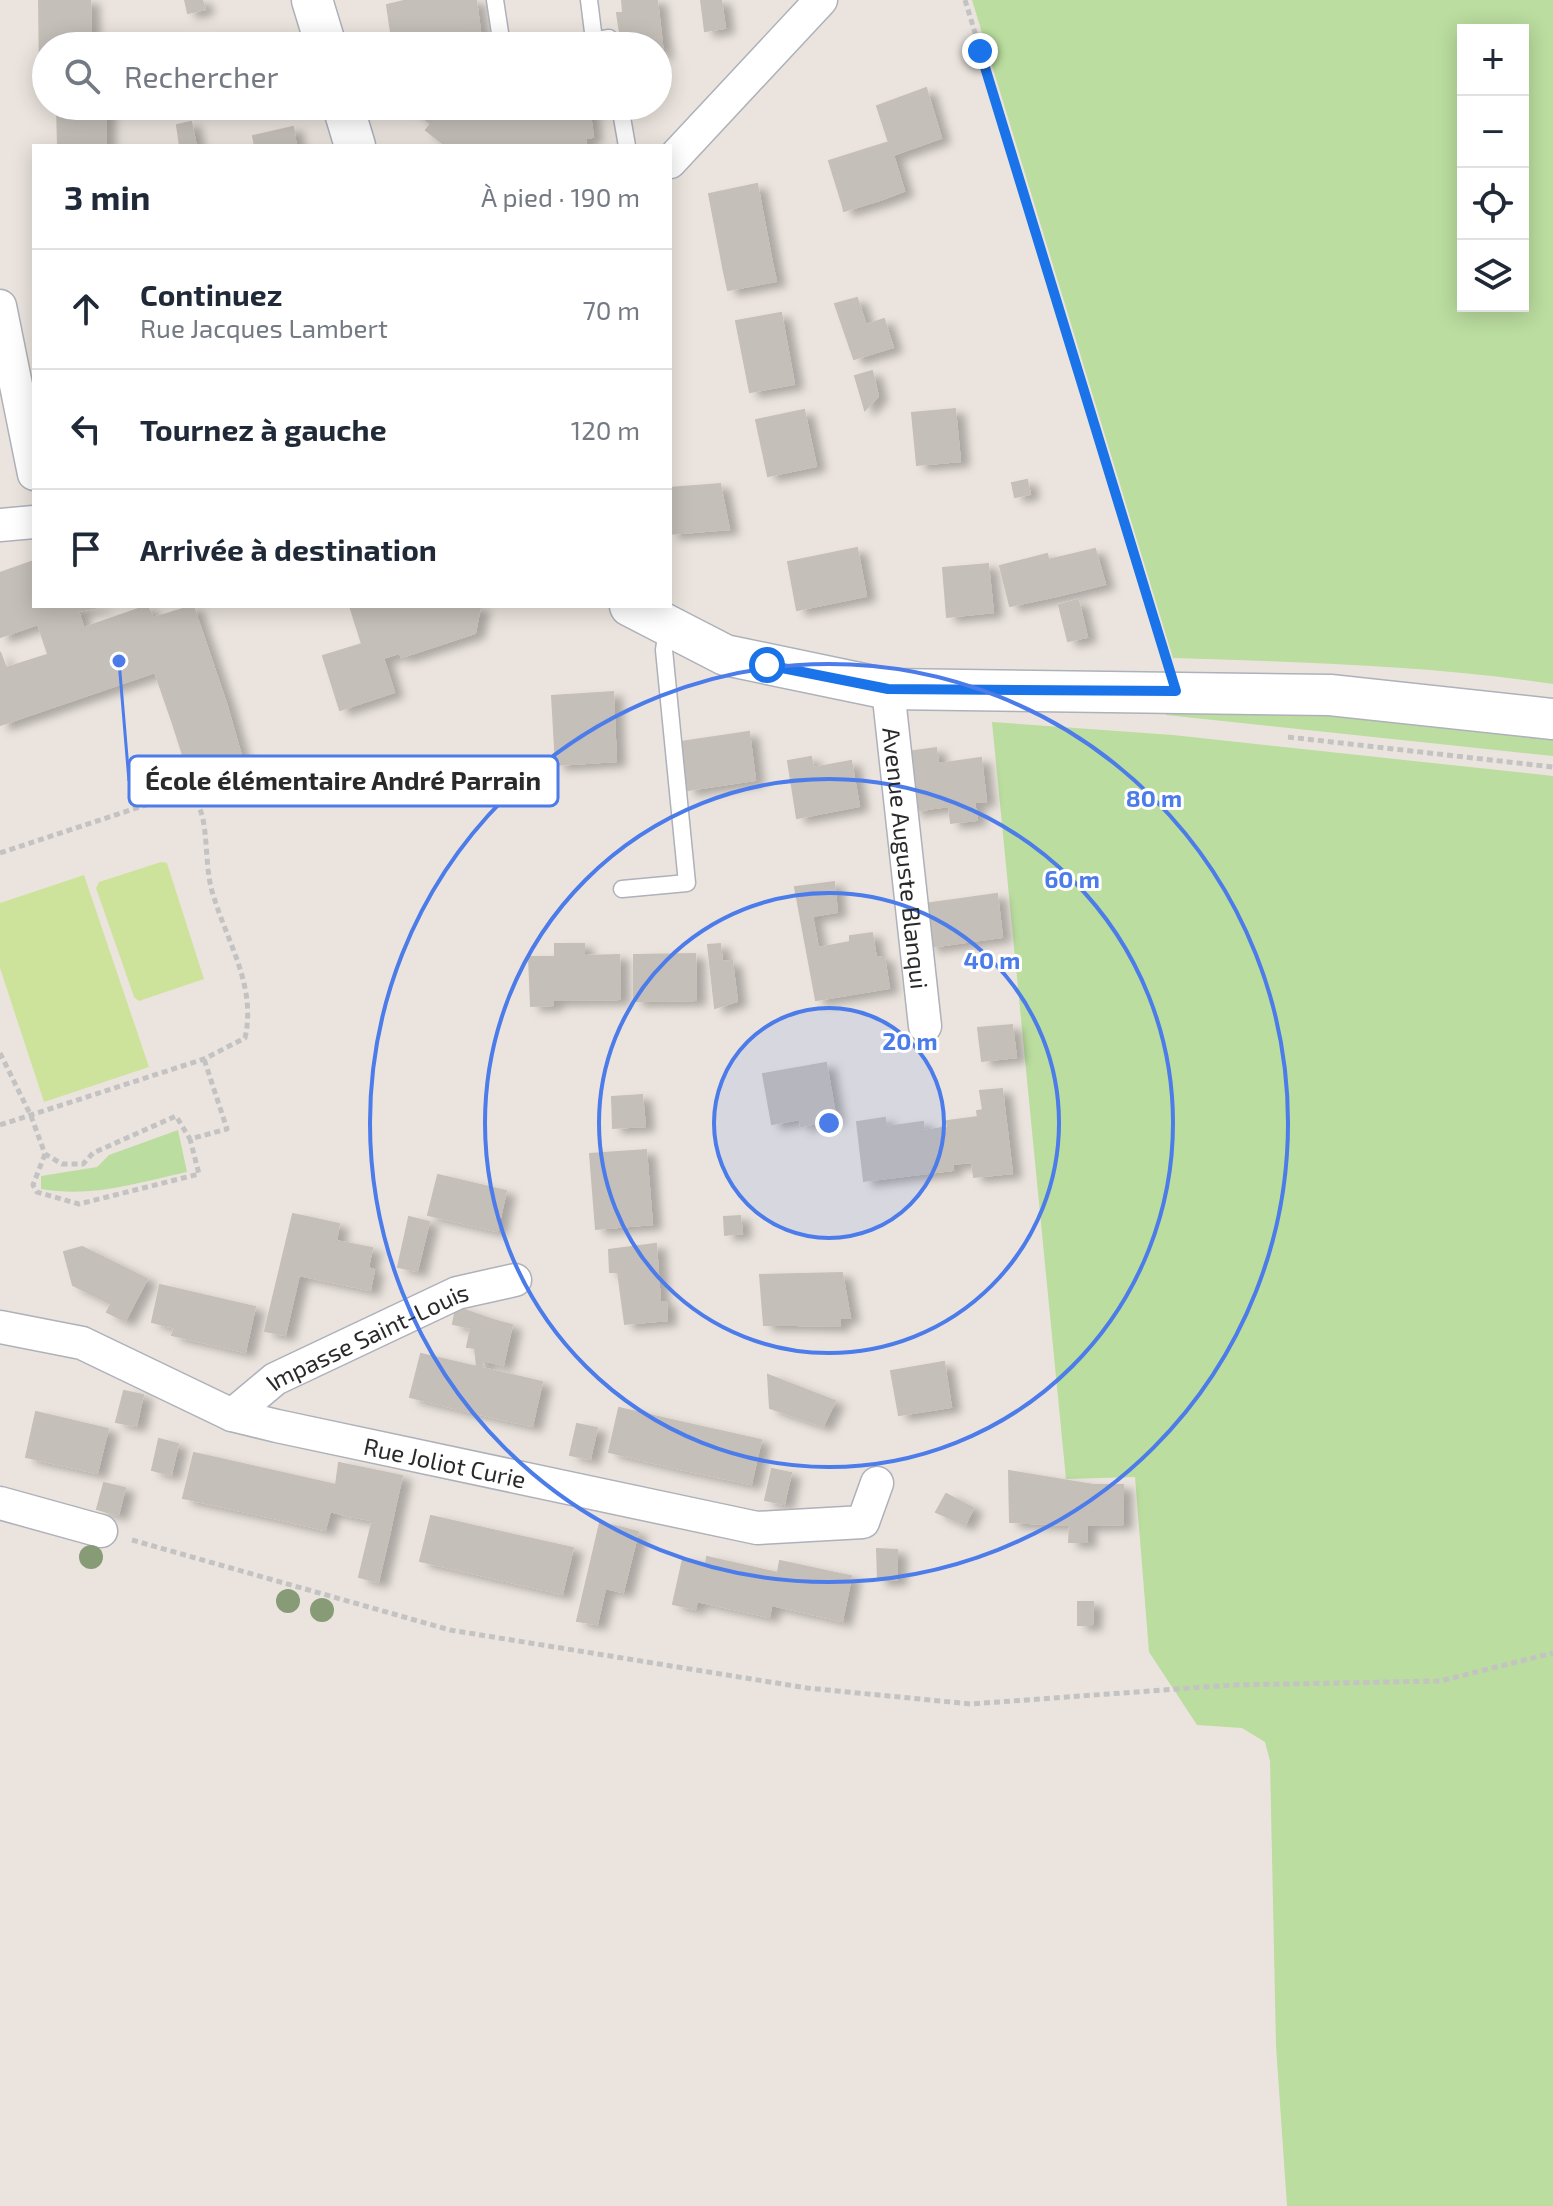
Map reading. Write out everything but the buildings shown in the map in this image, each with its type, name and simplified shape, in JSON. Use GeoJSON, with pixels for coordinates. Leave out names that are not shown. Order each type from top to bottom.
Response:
{"type":"FeatureCollection","features":[{"type":"Feature","properties":{"kind":"street"},"geometry":{"type":"LineString","coordinates":[[312,0],[322,32]]}},
{"type":"Feature","properties":{"kind":"street"},"geometry":{"type":"LineString","coordinates":[[672,160],[821,0]]}},
{"type":"Feature","properties":{"kind":"street"},"geometry":{"type":"LineString","coordinates":[[347,120],[354,144]]}},
{"type":"Feature","properties":{"kind":"street"},"geometry":{"type":"LineString","coordinates":[[0,306],[32,464]]}},
{"type":"Feature","properties":{"kind":"street"},"geometry":{"type":"LineString","coordinates":[[0,525],[32,522]]}},
{"type":"Feature","properties":{"kind":"street"},"geometry":{"type":"LineString","coordinates":[[633,608],[667,628],[725,655],[888,689],[1330,695],[1553,719]]}},
{"type":"Feature","properties":{"kind":"street","name":"Avenue Auguste Blanqui"},"geometry":{"type":"LineString","coordinates":[[888,689],[925,1026]]}},
{"type":"Feature","properties":{"kind":"street","name":"Impasse Saint-Louis"},"geometry":{"type":"LineString","coordinates":[[232,1415],[275,1379],[457,1293],[515,1280]]}},
{"type":"Feature","properties":{"kind":"street","name":"Rue Joliot Curie"},"geometry":{"type":"LineString","coordinates":[[0,1327],[82,1343],[232,1415],[757,1528],[863,1522],[877,1483]]}},
{"type":"Feature","properties":{"kind":"street"},"geometry":{"type":"LineString","coordinates":[[0,1503],[101,1531]]}},
{"type":"Feature","properties":{"kind":"lane"},"geometry":{"type":"LineString","coordinates":[[495,0],[500,32]]}},
{"type":"Feature","properties":{"kind":"lane"},"geometry":{"type":"LineString","coordinates":[[589,0],[599,32]]}},
{"type":"Feature","properties":{"kind":"lane"},"geometry":{"type":"LineString","coordinates":[[622,120],[627,144]]}},
{"type":"Feature","properties":{"kind":"lane"},"geometry":{"type":"LineString","coordinates":[[622,889],[687,883],[664,650],[667,628]]}},
{"type":"Feature","properties":{"kind":"path"},"geometry":{"type":"LineString","coordinates":[[965,0],[1176,691]]}},
{"type":"Feature","properties":{"kind":"path"},"geometry":{"type":"LineString","coordinates":[[1278,736],[1553,767]]}},
{"type":"Feature","properties":{"kind":"path"},"geometry":{"type":"LineString","coordinates":[[0,853],[188,791],[201,812],[204,857],[212,893],[244,977],[248,1023],[245,1038],[204,1059],[0,1125]]}},
{"type":"Feature","properties":{"kind":"path"},"geometry":{"type":"LineString","coordinates":[[0,1053],[31,1116],[45,1154],[62,1164],[83,1164],[93,1153],[176,1116],[190,1139],[199,1174],[79,1204],[37,1192],[33,1185],[45,1154]]}},
{"type":"Feature","properties":{"kind":"path"},"geometry":{"type":"LineString","coordinates":[[190,1139],[227,1129],[204,1059]]}},
{"type":"Feature","properties":{"kind":"path"},"geometry":{"type":"LineString","coordinates":[[101,1531],[450,1630],[807,1688],[971,1704],[1232,1685],[1440,1681],[1553,1653]]}},
{"type":"Feature","properties":{"kind":"green space"},"geometry":{"type":"Polygon","coordinates":[[[972,0],[1553,0],[1553,684],[1411,668],[1173,658],[972,0]]]}},
{"type":"Feature","properties":{"kind":"green space"},"geometry":{"type":"Polygon","coordinates":[[[1166,705],[1377,717],[1553,737],[1553,756],[1166,715],[1166,705]]]}},
{"type":"Feature","properties":{"kind":"green space"},"geometry":{"type":"Polygon","coordinates":[[[992,722],[1173,735],[1553,776],[1553,2206],[1287,2206],[1276,2046],[1270,1761],[1265,1742],[1242,1728],[1197,1725],[1149,1652],[1135,1477],[1066,1479],[992,722]]]}},
{"type":"Feature","properties":{"kind":"green space"},"geometry":{"type":"Polygon","coordinates":[[[161,862],[167,863],[204,979],[139,1001],[134,997],[96,888],[99,882],[161,862]]]}},
{"type":"Feature","properties":{"kind":"green space"},"geometry":{"type":"Polygon","coordinates":[[[84,875],[149,1067],[44,1102],[0,968],[0,903],[84,875]]]}},
{"type":"Feature","properties":{"kind":"green space"},"geometry":{"type":"Polygon","coordinates":[[[178,1130],[187,1172],[96,1190],[41,1189],[41,1176],[97,1167],[109,1155],[178,1130]]]}},
{"type":"Feature","properties":{"kind":"place","name":"École élémentaire André Parrain"},"geometry":{"type":"Point","coordinates":[119,661]}},
{"type":"Feature","properties":{"kind":"route"},"geometry":{"type":"LineString","coordinates":[[767,665],[888,689],[1176,691],[980,51]]}}]}
